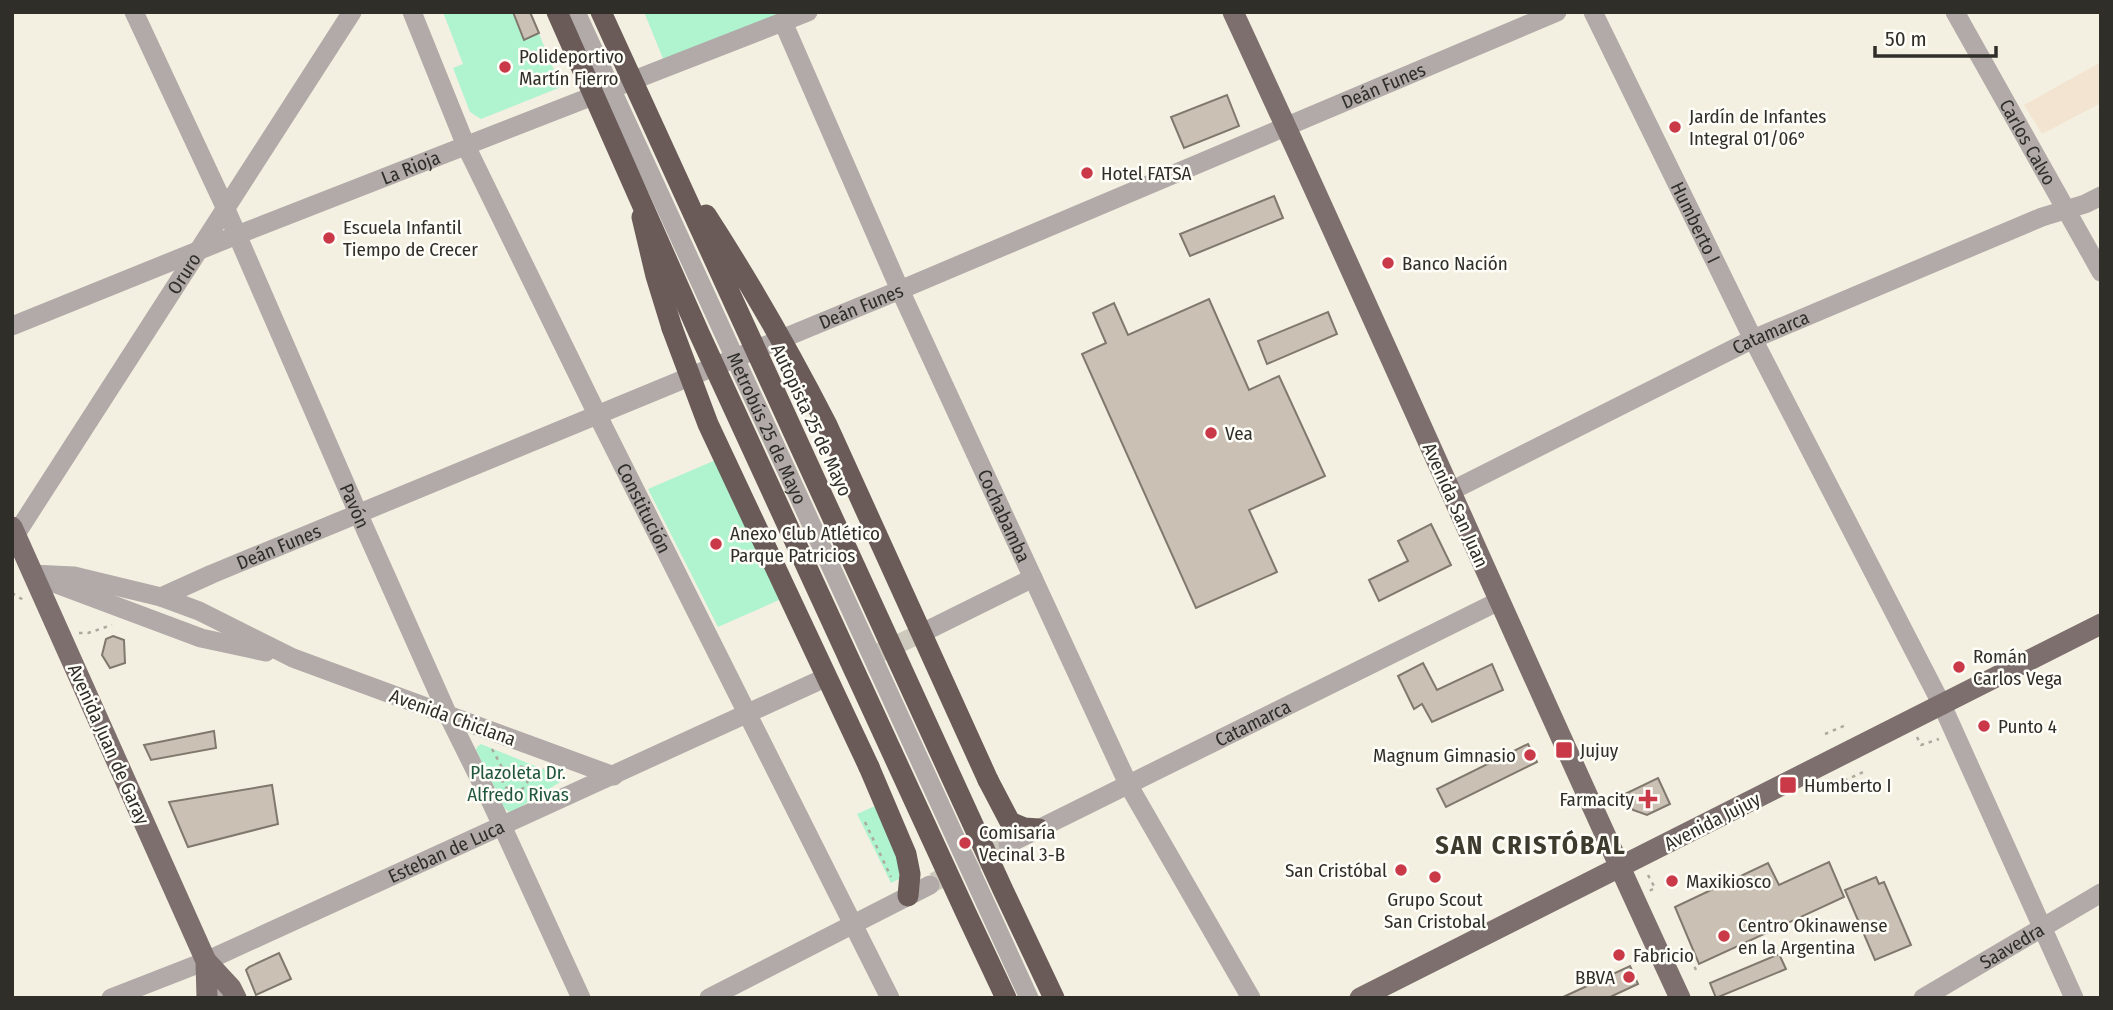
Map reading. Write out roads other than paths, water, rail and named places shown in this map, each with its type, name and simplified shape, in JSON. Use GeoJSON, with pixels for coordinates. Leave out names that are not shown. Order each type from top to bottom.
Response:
{"type":"FeatureCollection","features":[{"type":"Feature","properties":{"kind":"highway"},"geometry":{"type":"LineString","coordinates":[[557,12],[716,371],[1006,998]]}},
{"type":"Feature","properties":{"kind":"highway","name":"Autopista 25 de Mayo"},"geometry":{"type":"LineString","coordinates":[[601,12],[1054,998]]}},
{"type":"Feature","properties":{"kind":"highway"},"geometry":{"type":"LineString","coordinates":[[667,154],[752,286],[816,403],[988,780],[1010,822],[1024,828],[1039,829]]}},
{"type":"Feature","properties":{"kind":"highway"},"geometry":{"type":"LineString","coordinates":[[634,185],[663,300],[708,424],[869,767],[906,854],[910,874],[904,897]]}},
{"type":"Feature","properties":{"kind":"main road","name":"Avenida San Juan"},"geometry":{"type":"LineString","coordinates":[[1233,12],[1680,998]]}},
{"type":"Feature","properties":{"kind":"main road","name":"Avenida Juan de Garay"},"geometry":{"type":"LineString","coordinates":[[14,530],[206,961],[231,988],[236,998]]}},
{"type":"Feature","properties":{"kind":"main road","name":"Avenida Chiclana"},"geometry":{"type":"LineString","coordinates":[[12,565],[32,574]]}},
{"type":"Feature","properties":{"kind":"main road","name":"Avenida Jujuy"},"geometry":{"type":"LineString","coordinates":[[1360,998],[2101,624]]}},
{"type":"Feature","properties":{"kind":"main road","name":"Avenida Juan de Garay"},"geometry":{"type":"LineString","coordinates":[[206,961],[207,998]]}},
{"type":"Feature","properties":{"kind":"street","name":"Pavón"},"geometry":{"type":"LineString","coordinates":[[134,12],[225,207],[448,715],[581,998]]}},
{"type":"Feature","properties":{"kind":"street","name":"Oruro"},"geometry":{"type":"LineString","coordinates":[[14,530],[352,12]]}},
{"type":"Feature","properties":{"kind":"street","name":"Constitución"},"geometry":{"type":"LineString","coordinates":[[412,12],[466,146],[597,414],[890,998]]}},
{"type":"Feature","properties":{"kind":"street","name":"Metrobús 25 de Mayo"},"geometry":{"type":"LineString","coordinates":[[576,12],[1029,998]]}},
{"type":"Feature","properties":{"kind":"street","name":"La Rioja"},"geometry":{"type":"LineString","coordinates":[[12,326],[198,250],[808,12]]}},
{"type":"Feature","properties":{"kind":"street","name":"Deán Funes"},"geometry":{"type":"LineString","coordinates":[[161,597],[900,290],[1557,12]]}},
{"type":"Feature","properties":{"kind":"street","name":"Humberto I"},"geometry":{"type":"LineString","coordinates":[[1593,12],[1753,340],[1942,705],[2074,998]]}},
{"type":"Feature","properties":{"kind":"street","name":"Carlos Calvo"},"geometry":{"type":"LineString","coordinates":[[1955,12],[2101,272]]}},
{"type":"Feature","properties":{"kind":"street","name":"Cochabamba"},"geometry":{"type":"LineString","coordinates":[[783,22],[900,290],[1129,786],[1251,998]]}},
{"type":"Feature","properties":{"kind":"street","name":"Catamarca"},"geometry":{"type":"LineString","coordinates":[[1451,491],[1753,340],[2042,217],[2085,204],[2101,195]]}},
{"type":"Feature","properties":{"kind":"street","name":"Avenida Chiclana"},"geometry":{"type":"LineString","coordinates":[[32,574],[74,576],[161,597],[199,611],[293,658],[614,776]]}},
{"type":"Feature","properties":{"kind":"street","name":"Avenida Chiclana"},"geometry":{"type":"LineString","coordinates":[[32,574],[201,638],[293,658]]}},
{"type":"Feature","properties":{"kind":"street"},"geometry":{"type":"LineString","coordinates":[[930,629],[1033,578]]}},
{"type":"Feature","properties":{"kind":"street","name":"Catamarca"},"geometry":{"type":"LineString","coordinates":[[1008,844],[1499,601]]}},
{"type":"Feature","properties":{"kind":"street","name":"Esteban de Luca"},"geometry":{"type":"LineString","coordinates":[[111,998],[206,961],[816,682]]}},
{"type":"Feature","properties":{"kind":"street"},"geometry":{"type":"LineString","coordinates":[[709,998],[930,885]]}},
{"type":"Feature","properties":{"kind":"street","name":"Saavedra"},"geometry":{"type":"LineString","coordinates":[[1923,998],[2101,893]]}},
{"type":"Feature","properties":{"kind":"street"},"geometry":{"type":"LineString","coordinates":[[206,961],[222,998]]}},
{"type":"Feature","properties":{"kind":"tunnel"},"geometry":{"type":"LineString","coordinates":[[816,682],[930,629]]}},
{"type":"Feature","properties":{"kind":"tunnel"},"geometry":{"type":"LineString","coordinates":[[934,882],[1008,844]]}},
{"type":"Feature","properties":{"kind":"place","name":"Polideportivo Martín Fierro"},"geometry":{"type":"Point","coordinates":[505,67]}},
{"type":"Feature","properties":{"kind":"place","name":"Jardín de Infantes Integral 01/06°"},"geometry":{"type":"Point","coordinates":[1675,127]}},
{"type":"Feature","properties":{"kind":"place","name":"Hotel FATSA"},"geometry":{"type":"Point","coordinates":[1087,173]}},
{"type":"Feature","properties":{"kind":"place","name":"Escuela Infantil Tiempo de Crecer"},"geometry":{"type":"Point","coordinates":[329,238]}},
{"type":"Feature","properties":{"kind":"place","name":"Banco Nación"},"geometry":{"type":"Point","coordinates":[1388,263]}},
{"type":"Feature","properties":{"kind":"place","name":"Vea"},"geometry":{"type":"Point","coordinates":[1211,433]}},
{"type":"Feature","properties":{"kind":"place","name":"Anexo Club Atlético Parque Patricios"},"geometry":{"type":"Point","coordinates":[716,544]}},
{"type":"Feature","properties":{"kind":"place","name":"Román Carlos Vega"},"geometry":{"type":"Point","coordinates":[1959,667]}},
{"type":"Feature","properties":{"kind":"place","name":"Punto 4"},"geometry":{"type":"Point","coordinates":[1984,726]}},
{"type":"Feature","properties":{"kind":"place","name":"Jujuy"},"geometry":{"type":"Point","coordinates":[1564,750]}},
{"type":"Feature","properties":{"kind":"place","name":"Magnum Gimnasio"},"geometry":{"type":"Point","coordinates":[1530,755]}},
{"type":"Feature","properties":{"kind":"place","name":"Humberto I"},"geometry":{"type":"Point","coordinates":[1788,785]}},
{"type":"Feature","properties":{"kind":"place","name":"Farmacity"},"geometry":{"type":"Point","coordinates":[1648,799]}},
{"type":"Feature","properties":{"kind":"place","name":"Comisaría Vecinal 3-B"},"geometry":{"type":"Point","coordinates":[965,843]}},
{"type":"Feature","properties":{"kind":"place","name":"San Cristóbal"},"geometry":{"type":"Point","coordinates":[1401,870]}},
{"type":"Feature","properties":{"kind":"place","name":"Grupo Scout San Cristobal"},"geometry":{"type":"Point","coordinates":[1435,877]}},
{"type":"Feature","properties":{"kind":"place","name":"Maxikiosco"},"geometry":{"type":"Point","coordinates":[1672,881]}},
{"type":"Feature","properties":{"kind":"place","name":"Centro Okinawense en la Argentina"},"geometry":{"type":"Point","coordinates":[1724,936]}},
{"type":"Feature","properties":{"kind":"place","name":"Fabricio"},"geometry":{"type":"Point","coordinates":[1619,955]}},
{"type":"Feature","properties":{"kind":"place","name":"BBVA"},"geometry":{"type":"Point","coordinates":[1629,977]}},
{"type":"Feature","properties":{"kind":"district","name":"SAN CRISTÓBAL"},"geometry":{"type":"Point","coordinates":[1531,845]}},
{"type":"Feature","properties":{"kind":"park label","name":"Plazoleta Dr. Alfredo Rivas"},"geometry":{"type":"Point","coordinates":[518,783]}}]}
